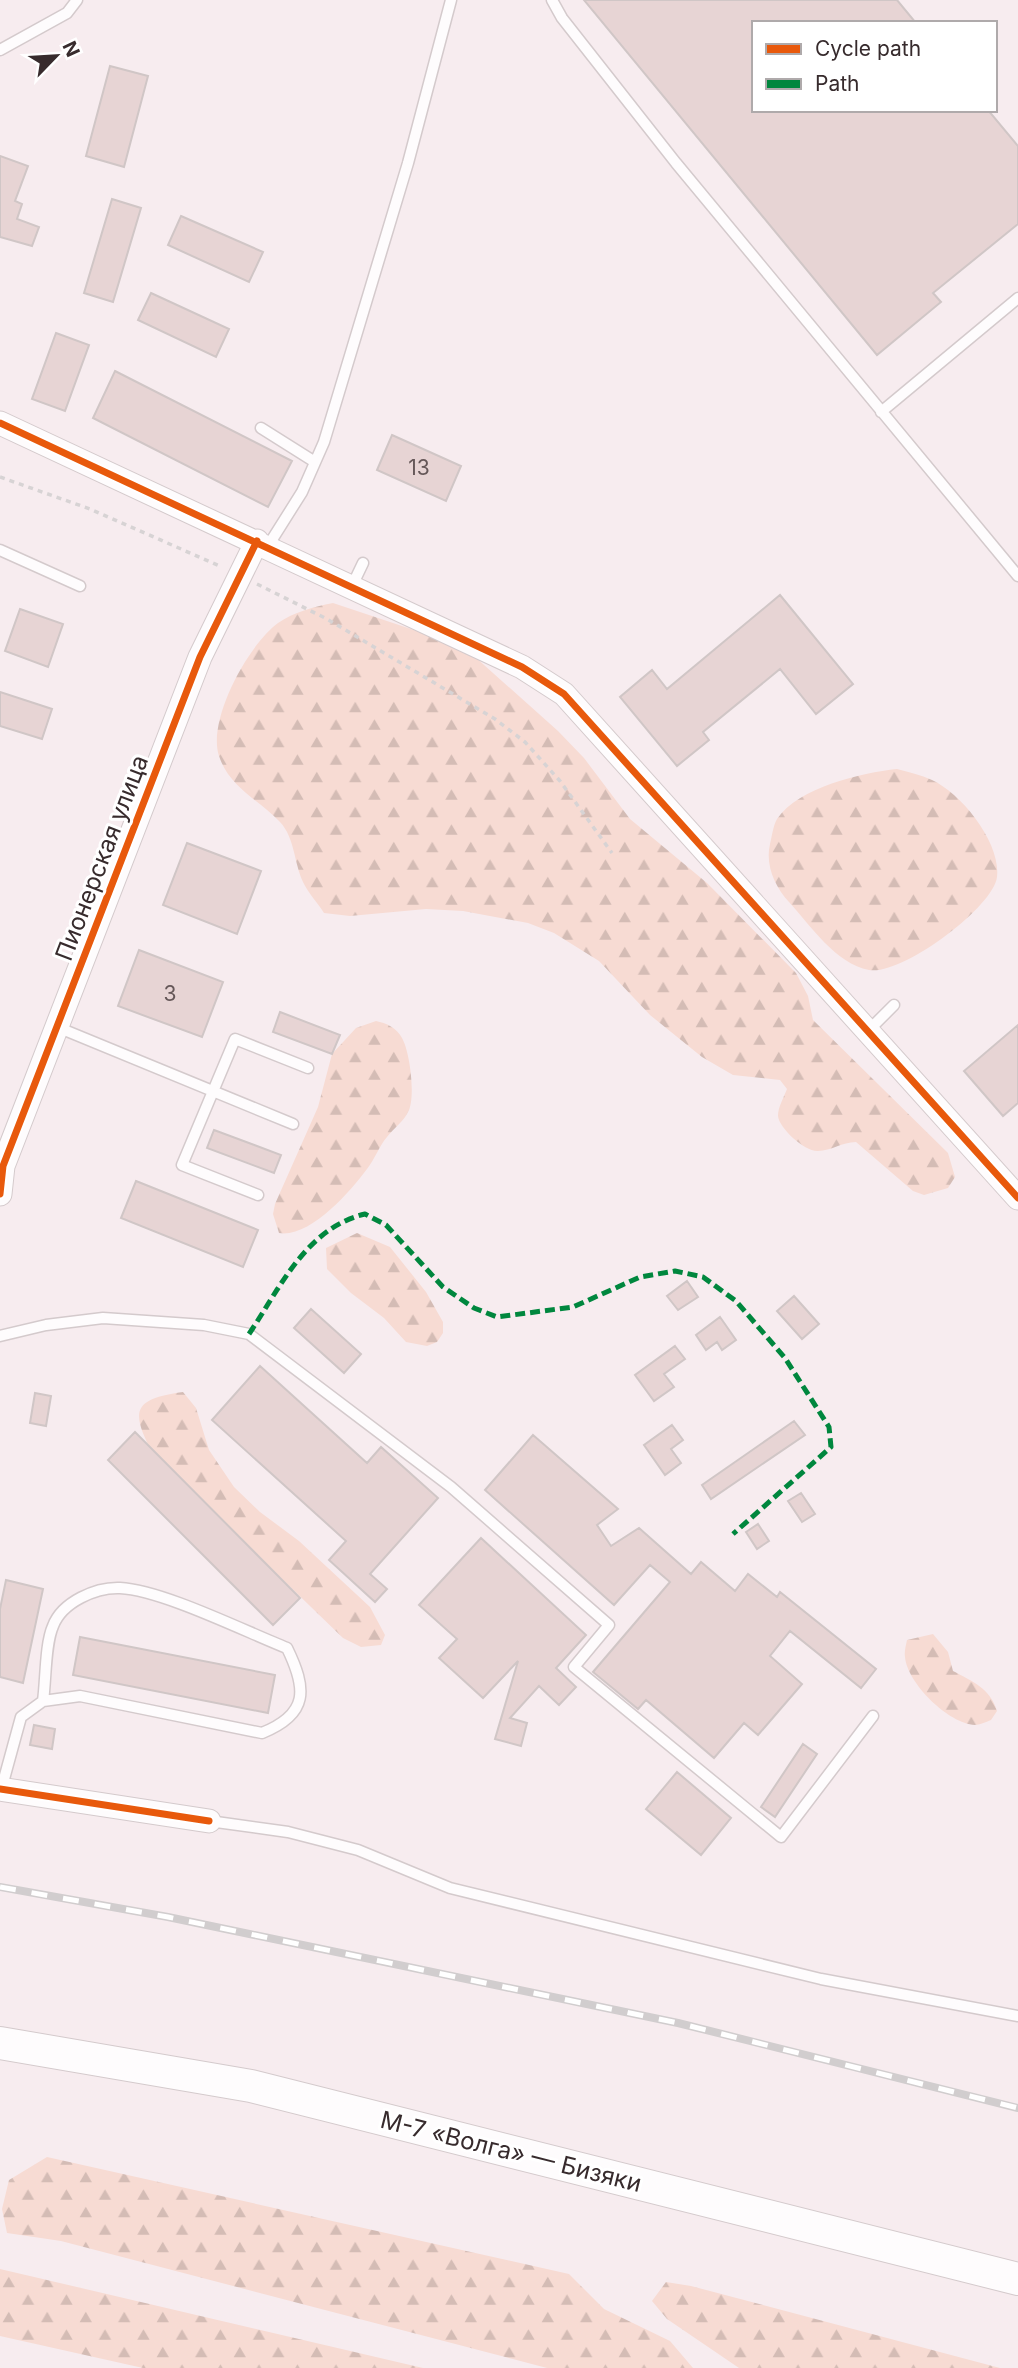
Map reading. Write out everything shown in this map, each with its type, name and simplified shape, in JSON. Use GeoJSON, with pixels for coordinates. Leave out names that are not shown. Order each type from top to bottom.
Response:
{"type":"FeatureCollection","features":[{"type":"Feature","properties":{"kind":"main road","name":"М-7 «Волга» — Бизяки"},"geometry":{"type":"LineString","coordinates":[[0,2043],[251,2086],[1018,2279]]}},
{"type":"Feature","properties":{"kind":"street"},"geometry":{"type":"LineString","coordinates":[[0,423],[522,667],[564,694],[1018,1198]]}},
{"type":"Feature","properties":{"kind":"street","name":"Пионерская улица"},"geometry":{"type":"LineString","coordinates":[[0,1194],[2,1166],[200,657],[240,575],[263,544]]}},
{"type":"Feature","properties":{"kind":"street"},"geometry":{"type":"LineString","coordinates":[[0,1789],[209,1821]]}},
{"type":"Feature","properties":{"kind":"lane"},"geometry":{"type":"LineString","coordinates":[[0,50],[67,13],[77,0]]}},
{"type":"Feature","properties":{"kind":"lane"},"geometry":{"type":"LineString","coordinates":[[263,544],[302,492],[315,463],[408,163],[451,0]]}},
{"type":"Feature","properties":{"kind":"lane"},"geometry":{"type":"LineString","coordinates":[[552,0],[562,18],[676,163],[1018,576]]}},
{"type":"Feature","properties":{"kind":"lane"},"geometry":{"type":"LineString","coordinates":[[881,412],[1018,298]]}},
{"type":"Feature","properties":{"kind":"lane"},"geometry":{"type":"LineString","coordinates":[[261,428],[315,463]]}},
{"type":"Feature","properties":{"kind":"lane"},"geometry":{"type":"LineString","coordinates":[[0,550],[80,586]]}},
{"type":"Feature","properties":{"kind":"lane"},"geometry":{"type":"LineString","coordinates":[[352,586],[363,564]]}},
{"type":"Feature","properties":{"kind":"lane"},"geometry":{"type":"LineString","coordinates":[[868,1031],[894,1005]]}},
{"type":"Feature","properties":{"kind":"lane"},"geometry":{"type":"LineString","coordinates":[[57,1027],[293,1124]]}},
{"type":"Feature","properties":{"kind":"lane"},"geometry":{"type":"LineString","coordinates":[[258,1195],[183,1165],[235,1038],[307,1068]]}},
{"type":"Feature","properties":{"kind":"lane"},"geometry":{"type":"LineString","coordinates":[[0,1336],[46,1325],[103,1318],[204,1325],[249,1334],[452,1487],[610,1625],[574,1667],[781,1837],[873,1716]]}},
{"type":"Feature","properties":{"kind":"lane"},"geometry":{"type":"LineString","coordinates":[[0,1789],[21,1717],[43,1700],[80,1696],[262,1732],[285,1724],[299,1704],[300,1675],[287,1648],[144,1591],[117,1588],[94,1592],[68,1604],[53,1625],[43,1700]]}},
{"type":"Feature","properties":{"kind":"lane"},"geometry":{"type":"LineString","coordinates":[[209,1821],[288,1832],[358,1850],[450,1888],[808,1975],[1018,2016]]}},
{"type":"Feature","properties":{"kind":"path"},"geometry":{"type":"LineString","coordinates":[[0,477],[90,509],[240,575],[327,619],[495,719],[525,742],[612,853]]}},
{"type":"Feature","properties":{"kind":"green space"},"geometry":{"type":"Polygon","coordinates":[[[333,603],[441,639],[474,656],[558,731],[584,758],[630,819],[707,883],[796,973],[808,996],[813,1020],[948,1153],[955,1177],[948,1188],[924,1195],[913,1191],[856,1142],[827,1150],[806,1148],[788,1133],[779,1121],[779,1109],[787,1089],[780,1080],[733,1075],[702,1057],[650,1015],[599,961],[554,933],[528,923],[463,911],[426,909],[350,916],[324,913],[303,882],[285,828],[237,785],[219,756],[217,741],[224,704],[254,648],[278,623],[311,608],[333,603]]]}},
{"type":"Feature","properties":{"kind":"green space"},"geometry":{"type":"Polygon","coordinates":[[[897,769],[932,780],[967,808],[993,849],[997,877],[992,890],[980,905],[944,937],[902,962],[884,969],[869,970],[835,952],[784,896],[772,875],[769,852],[777,819],[800,798],[849,778],[897,769]]]}},
{"type":"Feature","properties":{"kind":"green space"},"geometry":{"type":"Polygon","coordinates":[[[376,1021],[394,1029],[400,1034],[405,1045],[412,1086],[408,1112],[340,1201],[303,1228],[291,1233],[279,1233],[273,1214],[275,1204],[318,1107],[332,1054],[356,1028],[376,1021]]]}},
{"type":"Feature","properties":{"kind":"green space"},"geometry":{"type":"Polygon","coordinates":[[[357,1233],[390,1247],[426,1292],[443,1322],[443,1333],[437,1342],[427,1346],[406,1342],[384,1318],[351,1293],[327,1269],[326,1248],[357,1233]]]}},
{"type":"Feature","properties":{"kind":"green space"},"geometry":{"type":"Polygon","coordinates":[[[183,1392],[196,1408],[209,1450],[234,1487],[260,1512],[299,1541],[370,1607],[385,1635],[381,1645],[361,1647],[343,1638],[153,1454],[141,1428],[140,1410],[153,1399],[183,1392]]]}},
{"type":"Feature","properties":{"kind":"green space"},"geometry":{"type":"Polygon","coordinates":[[[933,1634],[948,1652],[953,1671],[980,1686],[990,1697],[997,1711],[991,1720],[975,1725],[953,1718],[921,1690],[905,1657],[907,1640],[933,1634]]]}},
{"type":"Feature","properties":{"kind":"green space"},"geometry":{"type":"Polygon","coordinates":[[[47,2157],[569,2274],[604,2309],[670,2341],[693,2368],[547,2368],[61,2241],[7,2233],[2,2209],[9,2180],[47,2157]]]}},
{"type":"Feature","properties":{"kind":"green space"},"geometry":{"type":"Polygon","coordinates":[[[0,2269],[423,2368],[143,2368],[0,2336],[0,2269]]]}},
{"type":"Feature","properties":{"kind":"green space"},"geometry":{"type":"Polygon","coordinates":[[[666,2282],[691,2286],[1000,2368],[739,2368],[667,2319],[652,2301],[666,2282]]]}},
{"type":"Feature","properties":{"kind":"building"},"geometry":{"type":"Polygon","coordinates":[[[584,0],[897,0],[914,21],[752,21],[752,112],[990,112],[1018,146],[1018,224],[933,293],[941,302],[877,355],[584,0]]]}},
{"type":"Feature","properties":{"kind":"building"},"geometry":{"type":"Polygon","coordinates":[[[110,66],[148,76],[124,167],[86,156],[110,66]]]}},
{"type":"Feature","properties":{"kind":"building"},"geometry":{"type":"Polygon","coordinates":[[[0,156],[28,166],[15,201],[22,204],[17,219],[39,227],[32,246],[0,237],[0,156]]]}},
{"type":"Feature","properties":{"kind":"building"},"geometry":{"type":"Polygon","coordinates":[[[112,199],[141,208],[113,302],[84,293],[112,199]]]}},
{"type":"Feature","properties":{"kind":"building"},"geometry":{"type":"Polygon","coordinates":[[[181,216],[263,252],[249,282],[168,245],[181,216]]]}},
{"type":"Feature","properties":{"kind":"building"},"geometry":{"type":"Polygon","coordinates":[[[151,293],[229,329],[216,357],[138,320],[151,293]]]}},
{"type":"Feature","properties":{"kind":"building"},"geometry":{"type":"Polygon","coordinates":[[[56,333],[89,345],[65,411],[32,399],[56,333]]]}},
{"type":"Feature","properties":{"kind":"building"},"geometry":{"type":"Polygon","coordinates":[[[115,371],[292,461],[268,507],[93,418],[115,371]]]}},
{"type":"Feature","properties":{"kind":"building"},"geometry":{"type":"Polygon","coordinates":[[[392,435],[461,466],[446,501],[377,470],[392,435]]]}},
{"type":"Feature","properties":{"kind":"building"},"geometry":{"type":"Polygon","coordinates":[[[780,595],[853,684],[816,714],[780,669],[703,732],[709,740],[677,766],[620,697],[652,670],[667,689],[780,595]]]}},
{"type":"Feature","properties":{"kind":"building"},"geometry":{"type":"Polygon","coordinates":[[[20,609],[63,624],[48,667],[5,651],[20,609]]]}},
{"type":"Feature","properties":{"kind":"building"},"geometry":{"type":"Polygon","coordinates":[[[0,692],[52,709],[42,739],[0,726],[0,692]]]}},
{"type":"Feature","properties":{"kind":"building"},"geometry":{"type":"Polygon","coordinates":[[[187,843],[261,871],[237,934],[163,905],[187,843]]]}},
{"type":"Feature","properties":{"kind":"building"},"geometry":{"type":"Polygon","coordinates":[[[139,950],[223,982],[202,1037],[118,1006],[139,950]]]}},
{"type":"Feature","properties":{"kind":"building"},"geometry":{"type":"Polygon","coordinates":[[[280,1012],[340,1035],[332,1054],[273,1032],[280,1012]]]}},
{"type":"Feature","properties":{"kind":"building"},"geometry":{"type":"Polygon","coordinates":[[[1018,1025],[1018,1103],[1003,1116],[964,1071],[1018,1025]]]}},
{"type":"Feature","properties":{"kind":"building"},"geometry":{"type":"Polygon","coordinates":[[[214,1130],[281,1155],[274,1173],[207,1148],[214,1130]]]}},
{"type":"Feature","properties":{"kind":"building"},"geometry":{"type":"Polygon","coordinates":[[[136,1181],[258,1230],[243,1267],[121,1218],[136,1181]]]}},
{"type":"Feature","properties":{"kind":"building"},"geometry":{"type":"Polygon","coordinates":[[[687,1281],[698,1297],[678,1310],[667,1296],[687,1281]]]}},
{"type":"Feature","properties":{"kind":"building"},"geometry":{"type":"Polygon","coordinates":[[[794,1296],[819,1324],[802,1339],[777,1311],[794,1296]]]}},
{"type":"Feature","properties":{"kind":"building"},"geometry":{"type":"Polygon","coordinates":[[[311,1309],[361,1354],[344,1373],[294,1328],[311,1309]]]}},
{"type":"Feature","properties":{"kind":"building"},"geometry":{"type":"Polygon","coordinates":[[[720,1317],[736,1340],[722,1350],[717,1342],[706,1350],[696,1335],[720,1317]]]}},
{"type":"Feature","properties":{"kind":"building"},"geometry":{"type":"Polygon","coordinates":[[[675,1346],[685,1359],[664,1374],[674,1387],[654,1401],[635,1375],[675,1346]]]}},
{"type":"Feature","properties":{"kind":"building"},"geometry":{"type":"Polygon","coordinates":[[[260,1366],[367,1463],[381,1447],[438,1498],[370,1574],[387,1589],[375,1602],[329,1560],[346,1541],[212,1420],[260,1366]]]}},
{"type":"Feature","properties":{"kind":"building"},"geometry":{"type":"Polygon","coordinates":[[[35,1393],[51,1396],[46,1426],[30,1423],[35,1393]]]}},
{"type":"Feature","properties":{"kind":"building"},"geometry":{"type":"Polygon","coordinates":[[[794,1421],[805,1435],[711,1499],[702,1485],[794,1421]]]}},
{"type":"Feature","properties":{"kind":"building"},"geometry":{"type":"Polygon","coordinates":[[[672,1425],[683,1440],[671,1449],[681,1463],[665,1475],[644,1445],[672,1425]]]}},
{"type":"Feature","properties":{"kind":"building"},"geometry":{"type":"Polygon","coordinates":[[[135,1432],[300,1598],[273,1625],[108,1460],[135,1432]]]}},
{"type":"Feature","properties":{"kind":"building"},"geometry":{"type":"Polygon","coordinates":[[[533,1435],[618,1509],[597,1525],[611,1546],[639,1528],[691,1574],[701,1562],[735,1591],[748,1574],[777,1597],[780,1592],[876,1669],[861,1688],[790,1631],[770,1656],[802,1684],[758,1735],[744,1723],[714,1758],[646,1700],[638,1709],[593,1672],[670,1582],[650,1565],[614,1605],[485,1490],[533,1435]]]}},
{"type":"Feature","properties":{"kind":"building"},"geometry":{"type":"Polygon","coordinates":[[[801,1493],[815,1514],[802,1522],[788,1501],[801,1493]]]}},
{"type":"Feature","properties":{"kind":"building"},"geometry":{"type":"Polygon","coordinates":[[[758,1524],[769,1541],[757,1549],[746,1532],[758,1524]]]}},
{"type":"Feature","properties":{"kind":"building"},"geometry":{"type":"Polygon","coordinates":[[[481,1538],[586,1635],[556,1668],[576,1687],[559,1705],[539,1686],[510,1718],[527,1723],[521,1746],[495,1739],[518,1661],[483,1698],[439,1658],[457,1639],[419,1605],[481,1538]]]}},
{"type":"Feature","properties":{"kind":"building"},"geometry":{"type":"Polygon","coordinates":[[[6,1580],[43,1589],[23,1683],[0,1677],[0,1609],[6,1580]]]}},
{"type":"Feature","properties":{"kind":"building"},"geometry":{"type":"Polygon","coordinates":[[[80,1637],[275,1675],[268,1713],[73,1675],[80,1637]]]}},
{"type":"Feature","properties":{"kind":"building"},"geometry":{"type":"Polygon","coordinates":[[[34,1725],[55,1729],[52,1749],[30,1745],[34,1725]]]}},
{"type":"Feature","properties":{"kind":"building"},"geometry":{"type":"Polygon","coordinates":[[[803,1744],[817,1754],[775,1817],[761,1807],[803,1744]]]}},
{"type":"Feature","properties":{"kind":"building"},"geometry":{"type":"Polygon","coordinates":[[[677,1772],[731,1818],[701,1855],[646,1809],[677,1772]]]}},
{"type":"Feature","properties":{"kind":"railway"},"geometry":{"type":"LineString","coordinates":[[0,1887],[168,1917],[678,2023],[1018,2108]]}},
{"type":"Feature","properties":{"kind":"marked path"},"geometry":{"type":"LineString","coordinates":[[249,1334],[296,1262],[311,1246],[326,1232],[344,1221],[365,1214],[386,1225],[443,1287],[474,1308],[497,1317],[573,1307],[640,1277],[675,1271],[703,1277],[736,1301],[785,1358],[829,1427],[831,1447],[733,1534]]}},
{"type":"Feature","properties":{"kind":"cycle path"},"geometry":{"type":"LineString","coordinates":[[0,423],[522,667],[564,694],[1018,1198]]}},
{"type":"Feature","properties":{"kind":"cycle path"},"geometry":{"type":"LineString","coordinates":[[0,1194],[3,1166],[200,657],[257,541]]}},
{"type":"Feature","properties":{"kind":"cycle path"},"geometry":{"type":"LineString","coordinates":[[0,1789],[209,1821]]}}]}
